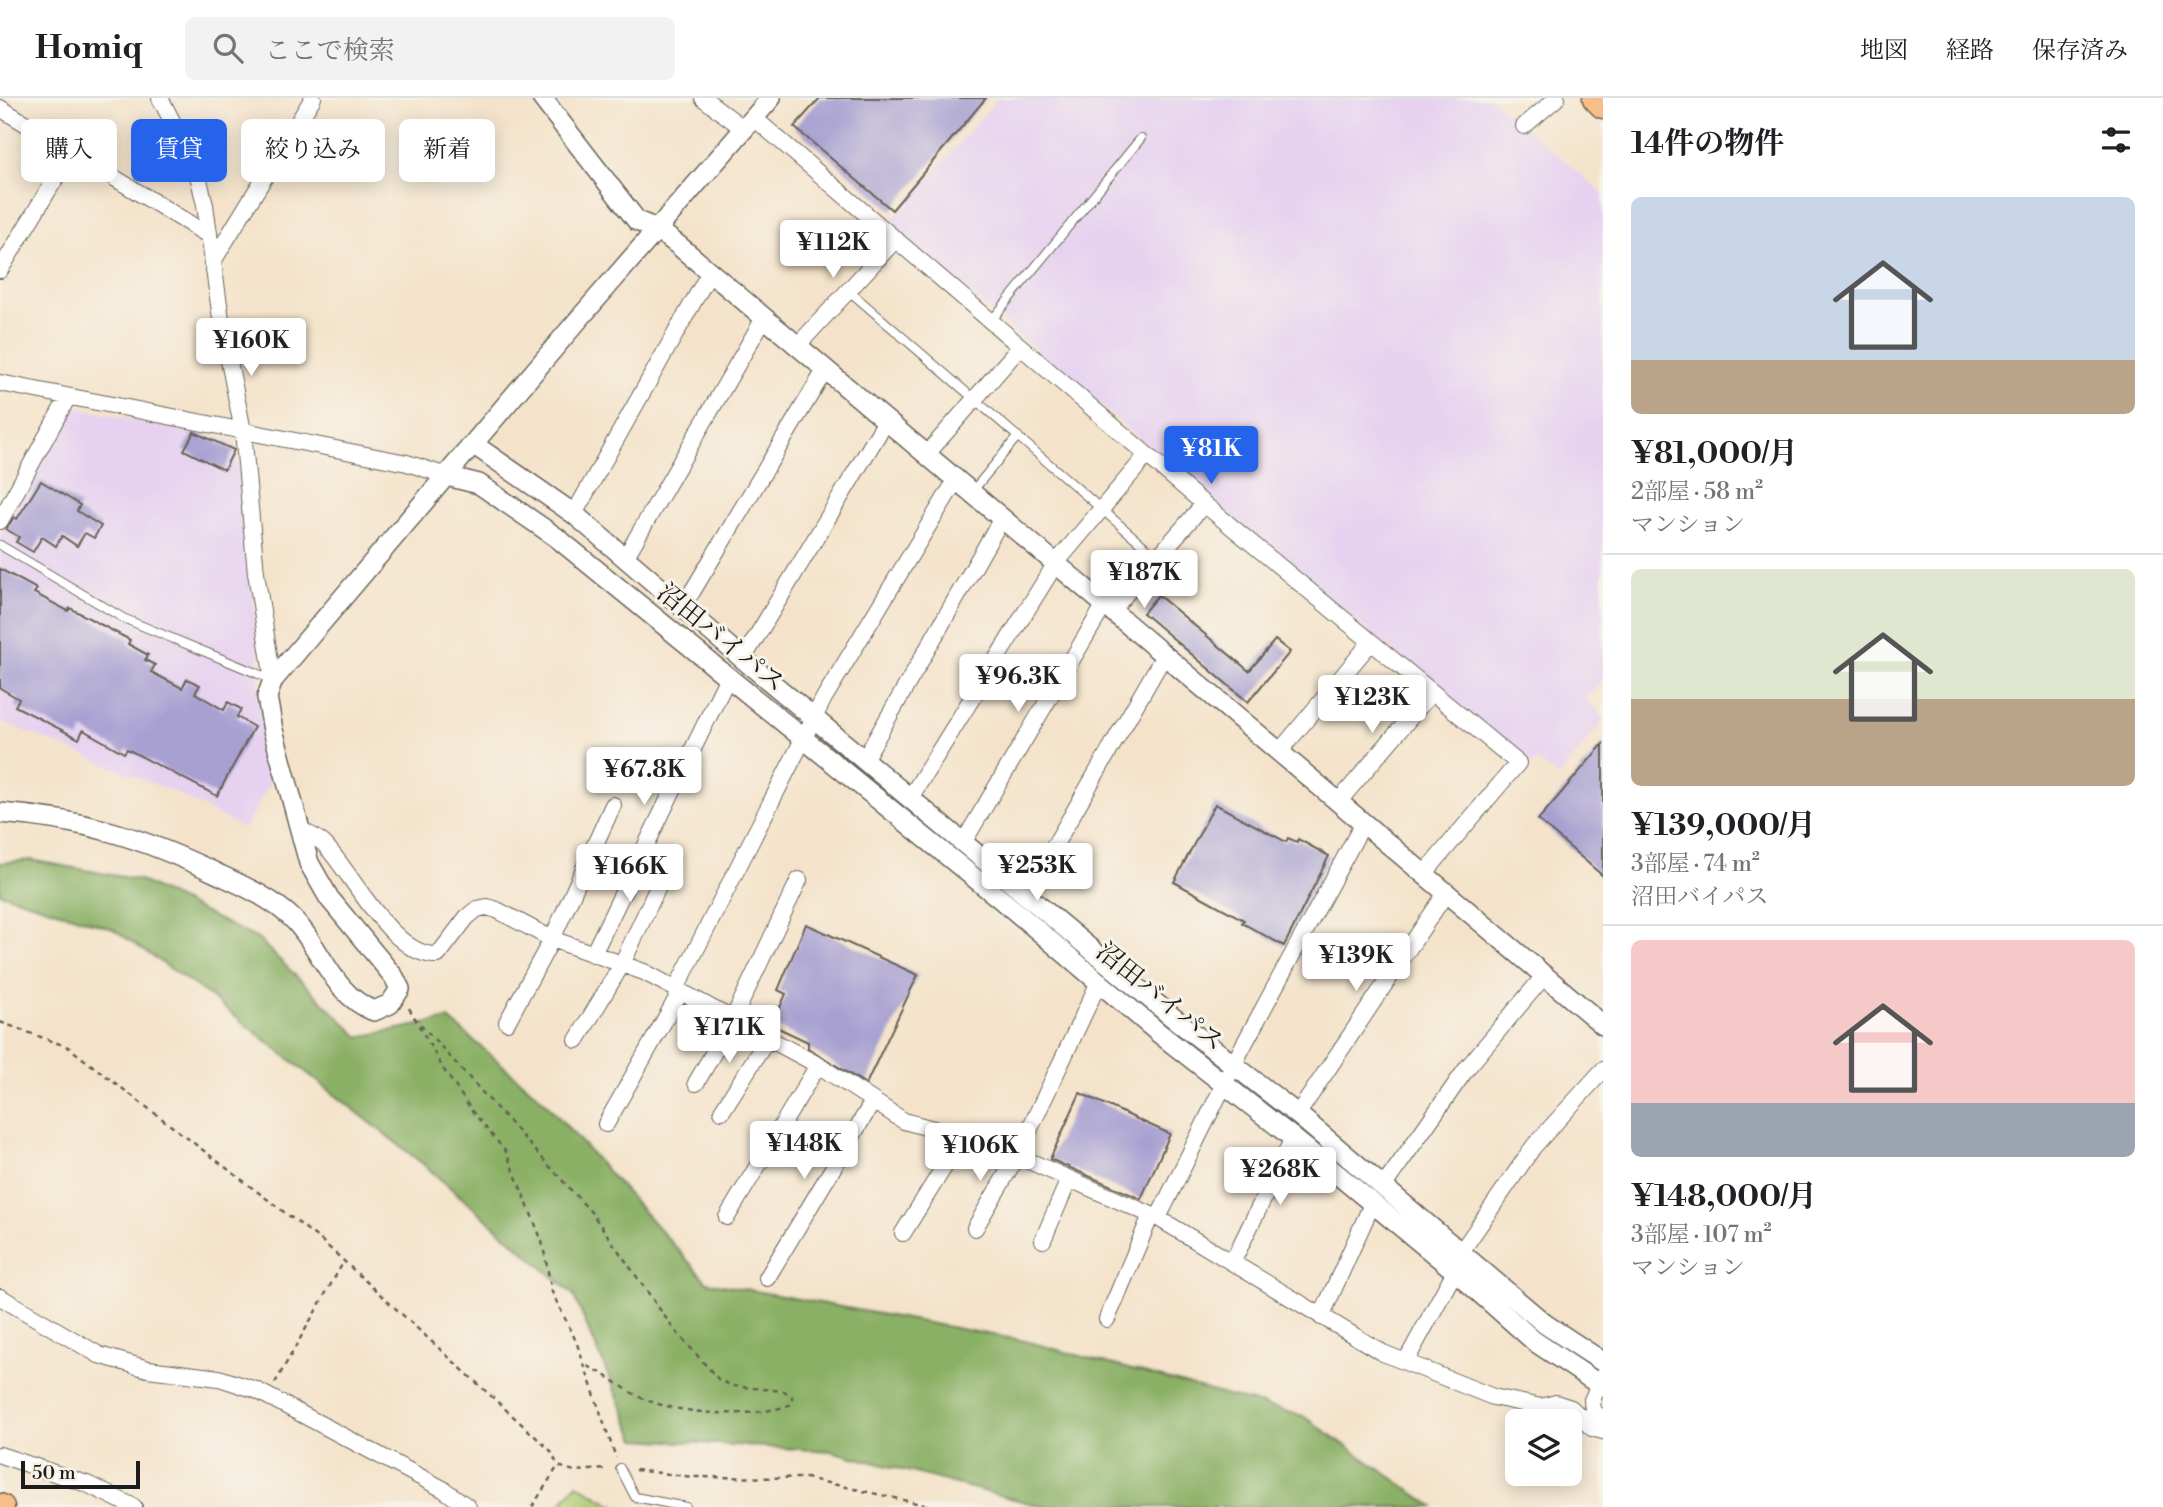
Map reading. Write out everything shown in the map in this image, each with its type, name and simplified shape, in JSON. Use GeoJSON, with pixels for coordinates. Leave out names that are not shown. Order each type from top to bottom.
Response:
{"type":"FeatureCollection","features":[{"type":"Feature","properties":{"kind":"highway"},"geometry":{"type":"LineString","coordinates":[[1596,98],[1603,105]]}},
{"type":"Feature","properties":{"kind":"street"},"geometry":{"type":"LineString","coordinates":[[160,98],[196,167],[205,205],[212,263],[243,430],[256,572],[273,680]]}},
{"type":"Feature","properties":{"kind":"street"},"geometry":{"type":"LineString","coordinates":[[212,263],[313,98]]}},
{"type":"Feature","properties":{"kind":"street"},"geometry":{"type":"LineString","coordinates":[[542,98],[637,221],[657,229],[710,272],[1603,1025]]}},
{"type":"Feature","properties":{"kind":"street"},"geometry":{"type":"LineString","coordinates":[[703,98],[749,124],[896,239],[1204,504],[1518,763],[1424,874]]}},
{"type":"Feature","properties":{"kind":"street"},"geometry":{"type":"LineString","coordinates":[[0,813],[108,828],[161,846],[267,897],[307,935],[330,972],[358,1005],[374,1011],[390,1004],[400,989],[394,977],[329,898],[309,863],[269,708],[267,696],[273,680],[771,98]]}},
{"type":"Feature","properties":{"kind":"street"},"geometry":{"type":"LineString","coordinates":[[1524,126],[1557,98]]}},
{"type":"Feature","properties":{"kind":"street"},"geometry":{"type":"LineString","coordinates":[[0,108],[21,121]]}},
{"type":"Feature","properties":{"kind":"street"},"geometry":{"type":"LineString","coordinates":[[117,179],[208,235]]}},
{"type":"Feature","properties":{"kind":"street"},"geometry":{"type":"LineString","coordinates":[[0,270],[53,182]]}},
{"type":"Feature","properties":{"kind":"street"},"geometry":{"type":"LineString","coordinates":[[797,346],[896,239]]}},
{"type":"Feature","properties":{"kind":"street"},"geometry":{"type":"LineString","coordinates":[[574,514],[710,272]]}},
{"type":"Feature","properties":{"kind":"street"},"geometry":{"type":"LineString","coordinates":[[625,558],[764,318]]}},
{"type":"Feature","properties":{"kind":"street"},"geometry":{"type":"LineString","coordinates":[[926,454],[1020,347]]}},
{"type":"Feature","properties":{"kind":"street"},"geometry":{"type":"LineString","coordinates":[[681,606],[825,370]]}},
{"type":"Feature","properties":{"kind":"street"},"geometry":{"type":"LineString","coordinates":[[0,383],[407,463],[447,476]]}},
{"type":"Feature","properties":{"kind":"street"},"geometry":{"type":"LineString","coordinates":[[0,521],[68,397]]}},
{"type":"Feature","properties":{"kind":"street"},"geometry":{"type":"LineString","coordinates":[[743,659],[886,421]]}},
{"type":"Feature","properties":{"kind":"street","name":"沼田バイパス"},"geometry":{"type":"LineString","coordinates":[[473,444],[574,514],[963,843],[1297,1115],[1383,1187],[1534,1341],[1601,1383]]}},
{"type":"Feature","properties":{"kind":"street"},"geometry":{"type":"LineString","coordinates":[[910,798],[1056,563],[1147,455]]}},
{"type":"Feature","properties":{"kind":"street","name":"沼田バイパス"},"geometry":{"type":"LineString","coordinates":[[447,476],[479,484],[556,537],[1372,1204],[1458,1261],[1590,1357],[1603,1362]]}},
{"type":"Feature","properties":{"kind":"street"},"geometry":{"type":"LineString","coordinates":[[606,1124],[679,990],[803,738],[956,480]]}},
{"type":"Feature","properties":{"kind":"street"},"geometry":{"type":"LineString","coordinates":[[963,843],[1108,607],[1204,504]]}},
{"type":"Feature","properties":{"kind":"street"},"geometry":{"type":"LineString","coordinates":[[864,760],[1002,518]]}},
{"type":"Feature","properties":{"kind":"street"},"geometry":{"type":"LineString","coordinates":[[1280,751],[1371,642]]}},
{"type":"Feature","properties":{"kind":"street"},"geometry":{"type":"LineString","coordinates":[[1026,895],[1165,654]]}},
{"type":"Feature","properties":{"kind":"street"},"geometry":{"type":"LineString","coordinates":[[593,954],[728,677]]}},
{"type":"Feature","properties":{"kind":"street"},"geometry":{"type":"LineString","coordinates":[[1339,801],[1432,692]]}},
{"type":"Feature","properties":{"kind":"street"},"geometry":{"type":"LineString","coordinates":[[507,1022],[552,939],[613,805]]}},
{"type":"Feature","properties":{"kind":"street"},"geometry":{"type":"LineString","coordinates":[[1107,1319],[1154,1217],[1364,822]]}},
{"type":"Feature","properties":{"kind":"street"},"geometry":{"type":"LineString","coordinates":[[299,829],[324,844],[387,926],[418,952],[438,956],[467,917],[477,909],[487,907],[552,939],[622,964],[679,990],[818,1065],[872,1103],[904,1121],[995,1146],[1154,1217],[1233,1261],[1384,1353],[1493,1397],[1541,1407],[1556,1403],[1571,1408],[1592,1428],[1603,1432]]}},
{"type":"Feature","properties":{"kind":"street"},"geometry":{"type":"LineString","coordinates":[[577,1040],[622,964],[671,859]]}},
{"type":"Feature","properties":{"kind":"street"},"geometry":{"type":"LineString","coordinates":[[696,1083],[733,1019],[799,880]]}},
{"type":"Feature","properties":{"kind":"street"},"geometry":{"type":"LineString","coordinates":[[1297,1115],[1446,893]]}},
{"type":"Feature","properties":{"kind":"street"},"geometry":{"type":"LineString","coordinates":[[1383,1187],[1467,1068],[1544,976]]}},
{"type":"Feature","properties":{"kind":"street"},"geometry":{"type":"LineString","coordinates":[[975,1228],[1017,1156],[1099,982]]}},
{"type":"Feature","properties":{"kind":"street"},"geometry":{"type":"LineString","coordinates":[[722,1111],[768,1038]]}},
{"type":"Feature","properties":{"kind":"street"},"geometry":{"type":"LineString","coordinates":[[727,1217],[818,1065]]}},
{"type":"Feature","properties":{"kind":"street"},"geometry":{"type":"LineString","coordinates":[[1406,1361],[1458,1261],[1534,1146],[1603,1070]]}},
{"type":"Feature","properties":{"kind":"street"},"geometry":{"type":"LineString","coordinates":[[766,1278],[872,1103]]}},
{"type":"Feature","properties":{"kind":"street"},"geometry":{"type":"LineString","coordinates":[[903,1233],[962,1138]]}},
{"type":"Feature","properties":{"kind":"street"},"geometry":{"type":"LineString","coordinates":[[1233,1261],[1293,1138]]}},
{"type":"Feature","properties":{"kind":"street"},"geometry":{"type":"LineString","coordinates":[[1043,1240],[1069,1179]]}},
{"type":"Feature","properties":{"kind":"street"},"geometry":{"type":"LineString","coordinates":[[1321,1317],[1372,1204]]}},
{"type":"Feature","properties":{"kind":"street"},"geometry":{"type":"LineString","coordinates":[[0,1297],[99,1355],[148,1369],[219,1378],[268,1395],[443,1489],[468,1507]]}},
{"type":"Feature","properties":{"kind":"street"},"geometry":{"type":"LineString","coordinates":[[1601,1383],[1592,1400],[1593,1411],[1603,1419]]}},
{"type":"Feature","properties":{"kind":"street"},"geometry":{"type":"LineString","coordinates":[[0,1455],[87,1485],[134,1507]]}},
{"type":"Feature","properties":{"kind":"lane"},"geometry":{"type":"LineString","coordinates":[[991,321],[1141,138]]}},
{"type":"Feature","properties":{"kind":"lane"},"geometry":{"type":"LineString","coordinates":[[848,290],[1157,557]]}},
{"type":"Feature","properties":{"kind":"lane"},"geometry":{"type":"LineString","coordinates":[[971,493],[1018,436]]}},
{"type":"Feature","properties":{"kind":"lane"},"geometry":{"type":"LineString","coordinates":[[0,545],[123,618],[273,680]]}},
{"type":"Feature","properties":{"kind":"lane"},"geometry":{"type":"LineString","coordinates":[[620,1468],[635,1497],[686,1507]]}},
{"type":"Feature","properties":{"kind":"path"},"geometry":{"type":"LineString","coordinates":[[400,989],[414,1017],[472,1111],[506,1152],[542,1241],[552,1292],[584,1364],[620,1468]]}},
{"type":"Feature","properties":{"kind":"path"},"geometry":{"type":"LineString","coordinates":[[414,1017],[591,1212],[673,1328],[718,1380],[732,1386],[784,1391],[792,1396],[792,1404],[781,1409],[684,1412],[644,1399],[584,1364]]}},
{"type":"Feature","properties":{"kind":"path"},"geometry":{"type":"LineString","coordinates":[[0,1022],[68,1047],[322,1241],[551,1451],[558,1466],[575,1471],[620,1468],[694,1477],[806,1478],[934,1507]]}},
{"type":"Feature","properties":{"kind":"path"},"geometry":{"type":"LineString","coordinates":[[268,1395],[344,1261]]}},
{"type":"Feature","properties":{"kind":"path"},"geometry":{"type":"LineString","coordinates":[[532,1507],[558,1466]]}},
{"type":"Feature","properties":{"kind":"shaded area"},"geometry":{"type":"Polygon","coordinates":[[[998,98],[1490,98],[1603,193],[1603,678],[1586,699],[1603,716],[1603,721],[1558,778],[1538,761],[1532,764],[1509,747],[1269,550],[889,224],[998,98]]]}},
{"type":"Feature","properties":{"kind":"shaded area"},"geometry":{"type":"Polygon","coordinates":[[[75,407],[234,442],[260,654],[258,695],[276,773],[244,829],[174,792],[0,721],[0,537],[67,412],[75,407]]]}},
{"type":"Feature","properties":{"kind":"green space"},"geometry":{"type":"Polygon","coordinates":[[[31,860],[139,880],[258,939],[359,1037],[449,1019],[544,1101],[707,1282],[1025,1341],[1303,1416],[1434,1507],[1044,1507],[831,1451],[636,1439],[573,1294],[423,1164],[204,992],[113,929],[0,893],[0,863],[31,860]]]}},
{"type":"Feature","properties":{"kind":"green space"},"geometry":{"type":"Polygon","coordinates":[[[577,1484],[617,1507],[558,1507],[577,1484]]]}},
{"type":"Feature","properties":{"kind":"building"},"geometry":{"type":"Polygon","coordinates":[[[820,98],[986,98],[892,210],[794,127],[820,98]]]}},
{"type":"Feature","properties":{"kind":"building"},"geometry":{"type":"Polygon","coordinates":[[[194,432],[234,450],[224,470],[184,450],[194,432]]]}},
{"type":"Feature","properties":{"kind":"building"},"geometry":{"type":"Polygon","coordinates":[[[41,481],[80,505],[77,511],[101,526],[94,538],[85,533],[77,546],[62,536],[56,546],[42,537],[33,552],[16,542],[19,537],[6,529],[14,517],[17,519],[41,481]]]}},
{"type":"Feature","properties":{"kind":"building"},"geometry":{"type":"Polygon","coordinates":[[[0,569],[37,589],[34,593],[68,611],[70,608],[130,640],[128,644],[148,655],[145,660],[155,665],[151,672],[182,688],[187,679],[200,685],[195,693],[224,710],[228,702],[241,709],[237,717],[254,727],[217,796],[127,749],[124,753],[83,730],[79,739],[15,706],[19,699],[0,688],[0,569]]]}},
{"type":"Feature","properties":{"kind":"building"},"geometry":{"type":"Polygon","coordinates":[[[1158,595],[1249,671],[1275,640],[1290,652],[1248,702],[1143,613],[1158,595]]]}},
{"type":"Feature","properties":{"kind":"building"},"geometry":{"type":"Polygon","coordinates":[[[1603,744],[1603,876],[1538,820],[1603,744]]]}},
{"type":"Feature","properties":{"kind":"building"},"geometry":{"type":"Polygon","coordinates":[[[1215,804],[1286,842],[1288,838],[1297,842],[1298,839],[1329,856],[1284,946],[1242,923],[1244,920],[1174,882],[1215,804]]]}},
{"type":"Feature","properties":{"kind":"building"},"geometry":{"type":"Polygon","coordinates":[[[806,924],[918,975],[866,1084],[808,1048],[808,1042],[772,1025],[786,994],[778,990],[806,924]]]}},
{"type":"Feature","properties":{"kind":"building"},"geometry":{"type":"Polygon","coordinates":[[[1080,1093],[1170,1134],[1141,1199],[1050,1159],[1080,1093]]]}}]}
